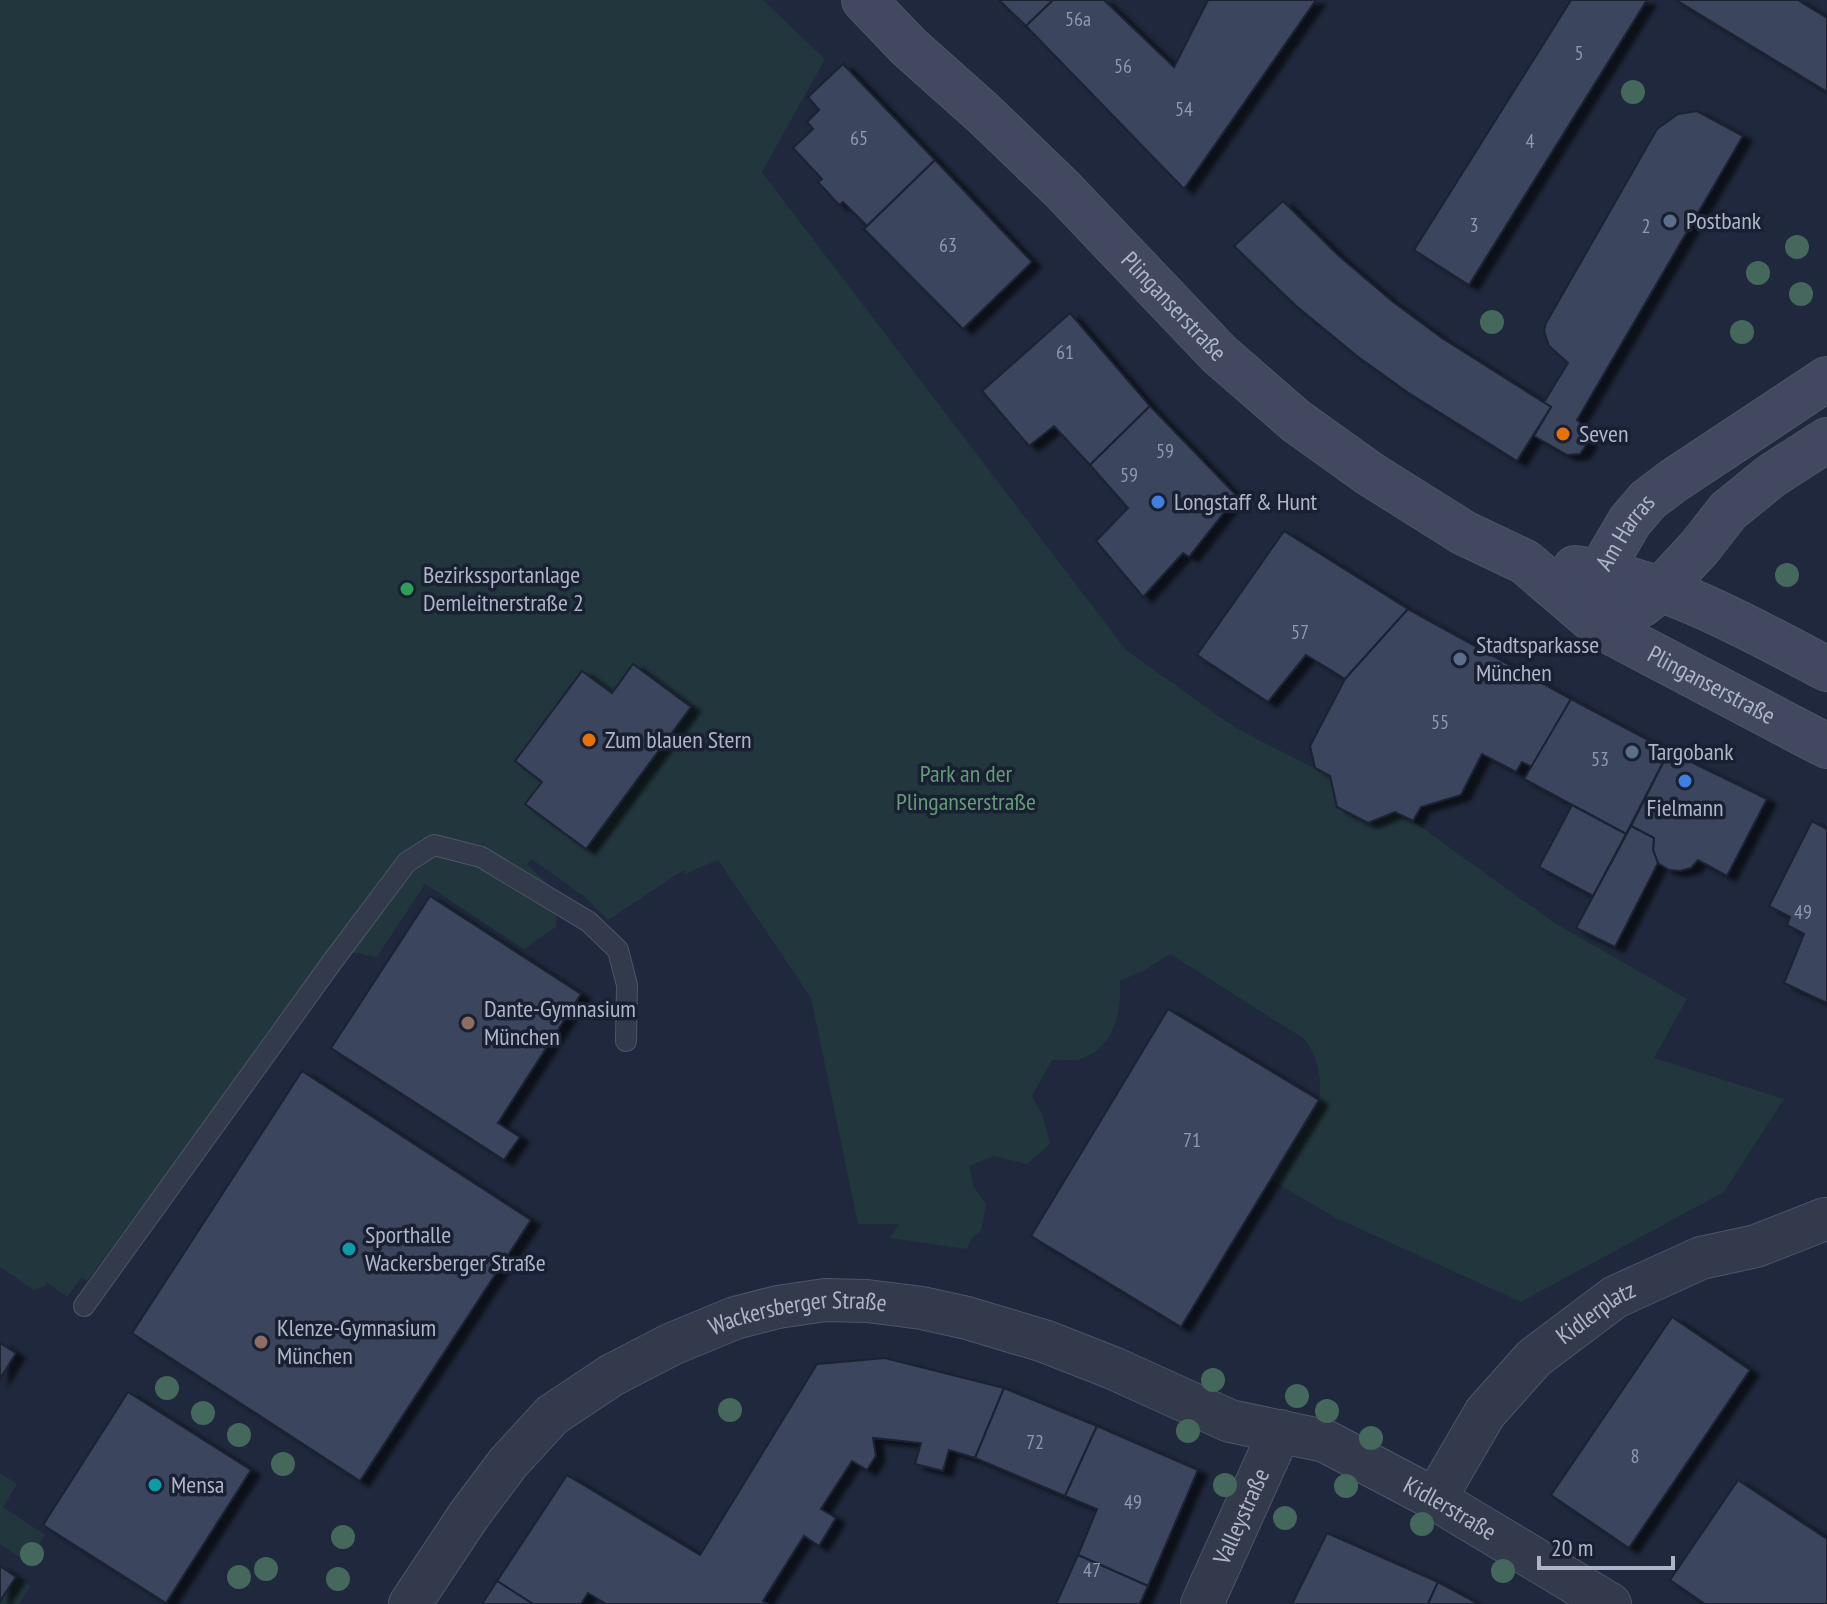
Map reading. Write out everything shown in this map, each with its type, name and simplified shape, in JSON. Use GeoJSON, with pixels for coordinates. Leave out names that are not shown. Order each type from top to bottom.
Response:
{"type":"FeatureCollection","features":[{"type":"Feature","properties":{"kind":"main road","name":"Plinganserstraße"},"geometry":{"type":"LineString","coordinates":[[864,0],[909,47],[1062,189],[1219,354],[1296,421],[1370,474],[1464,533],[1525,562],[1601,627],[1827,746]]}},
{"type":"Feature","properties":{"kind":"main road","name":"Am Harras"},"geometry":{"type":"LineString","coordinates":[[1827,379],[1648,500],[1630,521],[1600,572],[1601,627],[1630,613],[1662,588],[1728,511],[1771,476],[1827,440]]}},
{"type":"Feature","properties":{"kind":"main road","name":"Plinganserstraße"},"geometry":{"type":"LineString","coordinates":[[1525,562],[1600,572],[1662,588],[1827,669]]}},
{"type":"Feature","properties":{"kind":"street","name":"Kidlerplatz"},"geometry":{"type":"LineString","coordinates":[[1435,1499],[1485,1413],[1534,1358],[1615,1297],[1701,1258],[1756,1246],[1825,1219]]}},
{"type":"Feature","properties":{"kind":"street","name":"Wackersberger Straße"},"geometry":{"type":"LineString","coordinates":[[410,1604],[492,1484],[552,1415],[612,1375],[672,1344],[735,1318],[778,1307],[825,1300],[867,1301],[967,1318],[1044,1341],[1113,1368],[1230,1421],[1280,1431]]}},
{"type":"Feature","properties":{"kind":"street","name":"Kidlerstraße"},"geometry":{"type":"LineString","coordinates":[[1280,1431],[1325,1441],[1435,1499],[1610,1604]]}},
{"type":"Feature","properties":{"kind":"street","name":"Valleystraße"},"geometry":{"type":"LineString","coordinates":[[1202,1604],[1280,1431]]}},
{"type":"Feature","properties":{"kind":"lane"},"geometry":{"type":"LineString","coordinates":[[84,1306],[388,887],[407,862],[434,845],[481,857],[589,922],[618,950],[627,985],[626,1041]]}},
{"type":"Feature","properties":{"kind":"green space","name":"Park an der Plinganserstraße"},"geometry":{"type":"Polygon","coordinates":[[[0,0],[763,0],[825,59],[762,172],[1126,650],[1234,727],[1330,776],[1337,807],[1368,822],[1395,812],[1413,821],[1553,922],[1687,999],[1654,1058],[1784,1099],[1724,1192],[1521,1302],[1336,1218],[1271,1180],[1319,1100],[1319,1075],[1312,1051],[1303,1038],[1170,954],[1120,981],[1118,1015],[1110,1036],[1095,1052],[1081,1059],[1052,1060],[1032,1096],[1043,1116],[1050,1144],[1027,1164],[994,1156],[969,1166],[974,1187],[986,1204],[981,1231],[972,1238],[967,1249],[890,1238],[899,1224],[858,1224],[811,998],[718,860],[685,874],[684,870],[608,920],[585,897],[531,859],[527,865],[556,891],[556,927],[524,949],[425,884],[377,957],[334,949],[87,1281],[82,1277],[67,1297],[46,1282],[45,1286],[33,1290],[0,1267],[0,0]]]}},
{"type":"Feature","properties":{"kind":"green space"},"geometry":{"type":"Polygon","coordinates":[[[0,1473],[17,1484],[3,1507],[45,1535],[27,1562],[0,1544],[0,1473]]]}},
{"type":"Feature","properties":{"kind":"green space"},"geometry":{"type":"Polygon","coordinates":[[[16,1577],[30,1586],[19,1604],[0,1604],[16,1577]]]}},
{"type":"Feature","properties":{"kind":"building"},"geometry":{"type":"Polygon","coordinates":[[[999,0],[1053,0],[1026,26],[999,0]]]}},
{"type":"Feature","properties":{"kind":"building"},"geometry":{"type":"Polygon","coordinates":[[[1053,0],[1104,0],[1174,67],[1208,0],[1316,0],[1184,189],[1026,26],[1053,0]]]}},
{"type":"Feature","properties":{"kind":"building"},"geometry":{"type":"Polygon","coordinates":[[[1571,0],[1647,0],[1469,285],[1414,250],[1571,0]]]}},
{"type":"Feature","properties":{"kind":"building"},"geometry":{"type":"Polygon","coordinates":[[[1676,0],[1798,0],[1827,18],[1827,92],[1676,0]]]}},
{"type":"Feature","properties":{"kind":"building"},"geometry":{"type":"Polygon","coordinates":[[[843,64],[935,160],[867,226],[843,202],[839,205],[818,182],[822,179],[793,148],[813,129],[807,122],[819,110],[808,97],[843,64]]]}},
{"type":"Feature","properties":{"kind":"building"},"geometry":{"type":"Polygon","coordinates":[[[1697,111],[1743,136],[1577,420],[1586,428],[1587,444],[1580,454],[1567,455],[1534,436],[1551,407],[1544,402],[1568,363],[1549,346],[1544,331],[1546,323],[1657,129],[1678,114],[1697,111]]]}},
{"type":"Feature","properties":{"kind":"building"},"geometry":{"type":"Polygon","coordinates":[[[935,160],[1032,262],[963,329],[864,229],[935,160]]]}},
{"type":"Feature","properties":{"kind":"building"},"geometry":{"type":"Polygon","coordinates":[[[1283,201],[1339,256],[1392,301],[1442,338],[1551,407],[1517,461],[1407,392],[1357,356],[1295,305],[1234,246],[1283,201]]]}},
{"type":"Feature","properties":{"kind":"building"},"geometry":{"type":"Polygon","coordinates":[[[1070,313],[1150,406],[1090,465],[1054,426],[1029,446],[982,391],[1070,313]]]}},
{"type":"Feature","properties":{"kind":"building"},"geometry":{"type":"Polygon","coordinates":[[[1150,406],[1237,496],[1189,557],[1183,553],[1143,597],[1096,541],[1128,508],[1090,465],[1150,406]]]}},
{"type":"Feature","properties":{"kind":"building"},"geometry":{"type":"Polygon","coordinates":[[[1284,531],[1408,609],[1345,679],[1306,655],[1268,702],[1197,655],[1284,531]]]}},
{"type":"Feature","properties":{"kind":"building"},"geometry":{"type":"Polygon","coordinates":[[[1408,609],[1571,699],[1532,767],[1522,762],[1516,772],[1482,754],[1461,795],[1421,807],[1413,821],[1395,812],[1368,823],[1337,807],[1330,776],[1315,768],[1310,746],[1345,679],[1408,609]]]}},
{"type":"Feature","properties":{"kind":"building"},"geometry":{"type":"Polygon","coordinates":[[[633,664],[691,707],[586,849],[525,804],[542,782],[515,761],[582,671],[612,693],[633,664]]]}},
{"type":"Feature","properties":{"kind":"building"},"geometry":{"type":"Polygon","coordinates":[[[1571,699],[1669,751],[1626,834],[1524,779],[1571,699]]]}},
{"type":"Feature","properties":{"kind":"building"},"geometry":{"type":"Polygon","coordinates":[[[1669,751],[1767,799],[1727,876],[1698,860],[1691,868],[1669,870],[1658,863],[1653,850],[1654,838],[1631,826],[1669,751]]]}},
{"type":"Feature","properties":{"kind":"building"},"geometry":{"type":"Polygon","coordinates":[[[1572,805],[1626,834],[1593,896],[1539,867],[1572,805]]]}},
{"type":"Feature","properties":{"kind":"building"},"geometry":{"type":"Polygon","coordinates":[[[1812,821],[1827,829],[1827,1003],[1784,983],[1804,934],[1787,925],[1790,917],[1769,906],[1812,821]]]}},
{"type":"Feature","properties":{"kind":"building"},"geometry":{"type":"Polygon","coordinates":[[[1631,826],[1654,838],[1653,850],[1658,863],[1615,947],[1576,928],[1631,826]]]}},
{"type":"Feature","properties":{"kind":"building"},"geometry":{"type":"Polygon","coordinates":[[[430,896],[581,994],[498,1123],[520,1137],[504,1160],[331,1048],[430,896]]]}},
{"type":"Feature","properties":{"kind":"building"},"geometry":{"type":"Polygon","coordinates":[[[1168,1009],[1319,1100],[1181,1327],[1031,1236],[1168,1009]]]}},
{"type":"Feature","properties":{"kind":"building","name":"Sporthalle Wackersberger Straße"},"geometry":{"type":"Polygon","coordinates":[[[302,1071],[531,1220],[360,1481],[132,1333],[302,1071]]]}},
{"type":"Feature","properties":{"kind":"building"},"geometry":{"type":"Polygon","coordinates":[[[1672,1317],[1750,1370],[1629,1548],[1551,1495],[1672,1317]]]}},
{"type":"Feature","properties":{"kind":"building"},"geometry":{"type":"Polygon","coordinates":[[[0,1343],[16,1353],[0,1379],[0,1343]]]}},
{"type":"Feature","properties":{"kind":"building"},"geometry":{"type":"Polygon","coordinates":[[[885,1358],[1004,1388],[975,1458],[949,1450],[943,1471],[915,1464],[921,1443],[873,1438],[876,1456],[867,1470],[852,1461],[821,1509],[836,1518],[819,1546],[804,1536],[763,1601],[768,1604],[606,1604],[588,1593],[581,1604],[533,1604],[497,1581],[567,1475],[700,1555],[817,1364],[885,1358]]]}},
{"type":"Feature","properties":{"kind":"building"},"geometry":{"type":"Polygon","coordinates":[[[1004,1388],[1097,1426],[1065,1496],[975,1458],[1004,1388]]]}},
{"type":"Feature","properties":{"kind":"building","name":"Mensa"},"geometry":{"type":"Polygon","coordinates":[[[128,1392],[251,1470],[166,1603],[43,1525],[128,1392]]]}},
{"type":"Feature","properties":{"kind":"building"},"geometry":{"type":"Polygon","coordinates":[[[1097,1426],[1198,1470],[1148,1586],[1078,1555],[1097,1509],[1065,1496],[1097,1426]]]}},
{"type":"Feature","properties":{"kind":"building"},"geometry":{"type":"Polygon","coordinates":[[[1738,1480],[1827,1539],[1827,1604],[1705,1604],[1670,1580],[1738,1480]]]}},
{"type":"Feature","properties":{"kind":"building"},"geometry":{"type":"Polygon","coordinates":[[[1327,1533],[1438,1582],[1428,1604],[1292,1604],[1327,1533]]]}},
{"type":"Feature","properties":{"kind":"building"},"geometry":{"type":"Polygon","coordinates":[[[1078,1555],[1148,1586],[1140,1604],[1056,1604],[1078,1555]]]}},
{"type":"Feature","properties":{"kind":"building"},"geometry":{"type":"Polygon","coordinates":[[[0,1566],[16,1577],[0,1601],[0,1566]]]}},
{"type":"Feature","properties":{"kind":"building"},"geometry":{"type":"Polygon","coordinates":[[[497,1581],[533,1604],[482,1604],[497,1581]]]}},
{"type":"Feature","properties":{"kind":"building"},"geometry":{"type":"Polygon","coordinates":[[[1438,1582],[1466,1597],[1478,1604],[1428,1604],[1438,1582]]]}},
{"type":"Feature","properties":{"kind":"place","name":"Postbank"},"geometry":{"type":"Point","coordinates":[1670,221]}},
{"type":"Feature","properties":{"kind":"place","name":"Seven"},"geometry":{"type":"Point","coordinates":[1563,434]}},
{"type":"Feature","properties":{"kind":"place","name":"Longstaff & Hunt"},"geometry":{"type":"Point","coordinates":[1158,502]}},
{"type":"Feature","properties":{"kind":"place","name":"Bezirkssportanlage Demleitnerstraße 2"},"geometry":{"type":"Point","coordinates":[407,589]}},
{"type":"Feature","properties":{"kind":"place","name":"Stadtsparkasse München"},"geometry":{"type":"Point","coordinates":[1460,659]}},
{"type":"Feature","properties":{"kind":"place","name":"Zum blauen Stern"},"geometry":{"type":"Point","coordinates":[589,740]}},
{"type":"Feature","properties":{"kind":"place","name":"Targobank"},"geometry":{"type":"Point","coordinates":[1632,752]}},
{"type":"Feature","properties":{"kind":"place","name":"Fielmann"},"geometry":{"type":"Point","coordinates":[1685,781]}},
{"type":"Feature","properties":{"kind":"place","name":"Dante-Gymnasium München"},"geometry":{"type":"Point","coordinates":[468,1023]}},
{"type":"Feature","properties":{"kind":"place","name":"Sporthalle Wackersberger Straße"},"geometry":{"type":"Point","coordinates":[349,1249]}},
{"type":"Feature","properties":{"kind":"place","name":"Klenze-Gymnasium München"},"geometry":{"type":"Point","coordinates":[261,1342]}},
{"type":"Feature","properties":{"kind":"place","name":"Mensa"},"geometry":{"type":"Point","coordinates":[155,1485]}}]}
